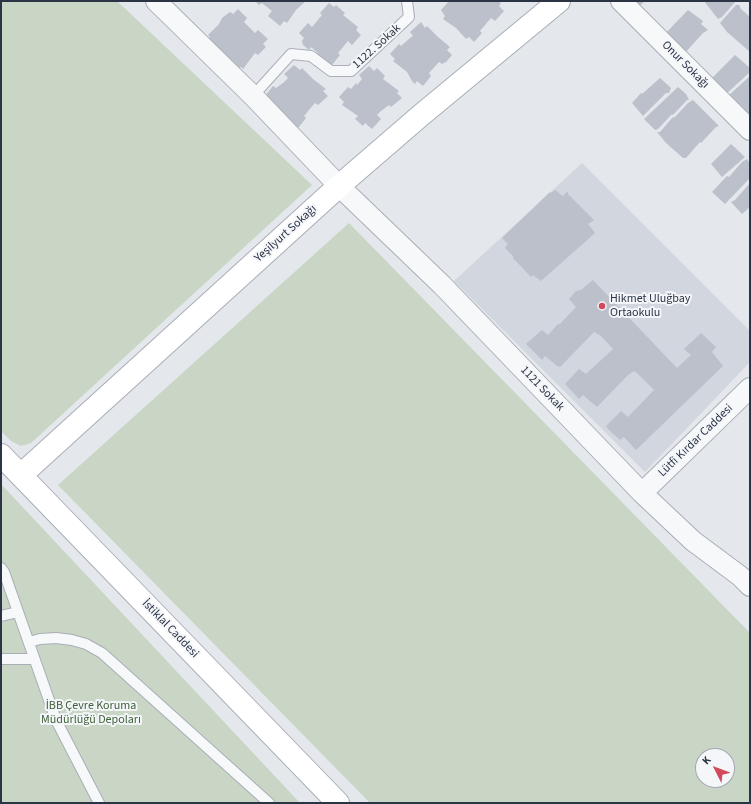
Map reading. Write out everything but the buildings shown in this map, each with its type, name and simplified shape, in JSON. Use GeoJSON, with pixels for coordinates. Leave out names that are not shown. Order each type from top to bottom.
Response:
{"type":"FeatureCollection","features":[{"type":"Feature","properties":{"kind":"main road","name":"Yeşilyurt Sokağı"},"geometry":{"type":"LineString","coordinates":[[21,476],[339,186],[420,116],[559,1]]}},
{"type":"Feature","properties":{"kind":"main road","name":"İstiklal Caddesi"},"geometry":{"type":"LineString","coordinates":[[1,455],[338,803]]}},
{"type":"Feature","properties":{"kind":"street","name":"1121 Sokak"},"geometry":{"type":"LineString","coordinates":[[156,1],[253,96],[339,186],[442,285],[642,493],[693,541],[747,579]]}},
{"type":"Feature","properties":{"kind":"street","name":"Onur Sokağı"},"geometry":{"type":"LineString","coordinates":[[621,1],[750,130]]}},
{"type":"Feature","properties":{"kind":"street","name":"Lütfi Kırdar Caddesi"},"geometry":{"type":"LineString","coordinates":[[642,493],[750,388]]}},
{"type":"Feature","properties":{"kind":"lane","name":"1122. Sokak"},"geometry":{"type":"LineString","coordinates":[[253,96],[291,54],[311,56],[331,71],[352,71],[409,17],[407,1]]}},
{"type":"Feature","properties":{"kind":"lane"},"geometry":{"type":"LineString","coordinates":[[1,568],[4,572],[56,720],[99,803]]}},
{"type":"Feature","properties":{"kind":"lane"},"geometry":{"type":"LineString","coordinates":[[1,616],[18,612]]}},
{"type":"Feature","properties":{"kind":"lane"},"geometry":{"type":"LineString","coordinates":[[28,642],[56,638],[72,640],[86,644],[102,653],[232,768],[269,803]]}},
{"type":"Feature","properties":{"kind":"lane"},"geometry":{"type":"LineString","coordinates":[[1,659],[34,659]]}},
{"type":"Feature","properties":{"kind":"shaded area","name":"Hikmet Uluğbay Ortaokulu"},"geometry":{"type":"Polygon","coordinates":[[[582,163],[750,331],[750,362],[645,472],[454,281],[582,163]]]}},
{"type":"Feature","properties":{"kind":"green space"},"geometry":{"type":"Polygon","coordinates":[[[1,1],[117,1],[312,185],[31,443],[21,446],[11,441],[1,431],[1,1]]]}},
{"type":"Feature","properties":{"kind":"green space"},"geometry":{"type":"Polygon","coordinates":[[[349,223],[750,633],[750,803],[370,803],[58,485],[349,223]]]}},
{"type":"Feature","properties":{"kind":"green space","name":"İBB Çevre Koruma Müdürlüğü Depoları"},"geometry":{"type":"Polygon","coordinates":[[[1,484],[300,803],[1,803],[1,484]]]}},
{"type":"Feature","properties":{"kind":"place","name":"Hikmet Uluğbay Ortaokulu"},"geometry":{"type":"Point","coordinates":[602,306]}}]}
